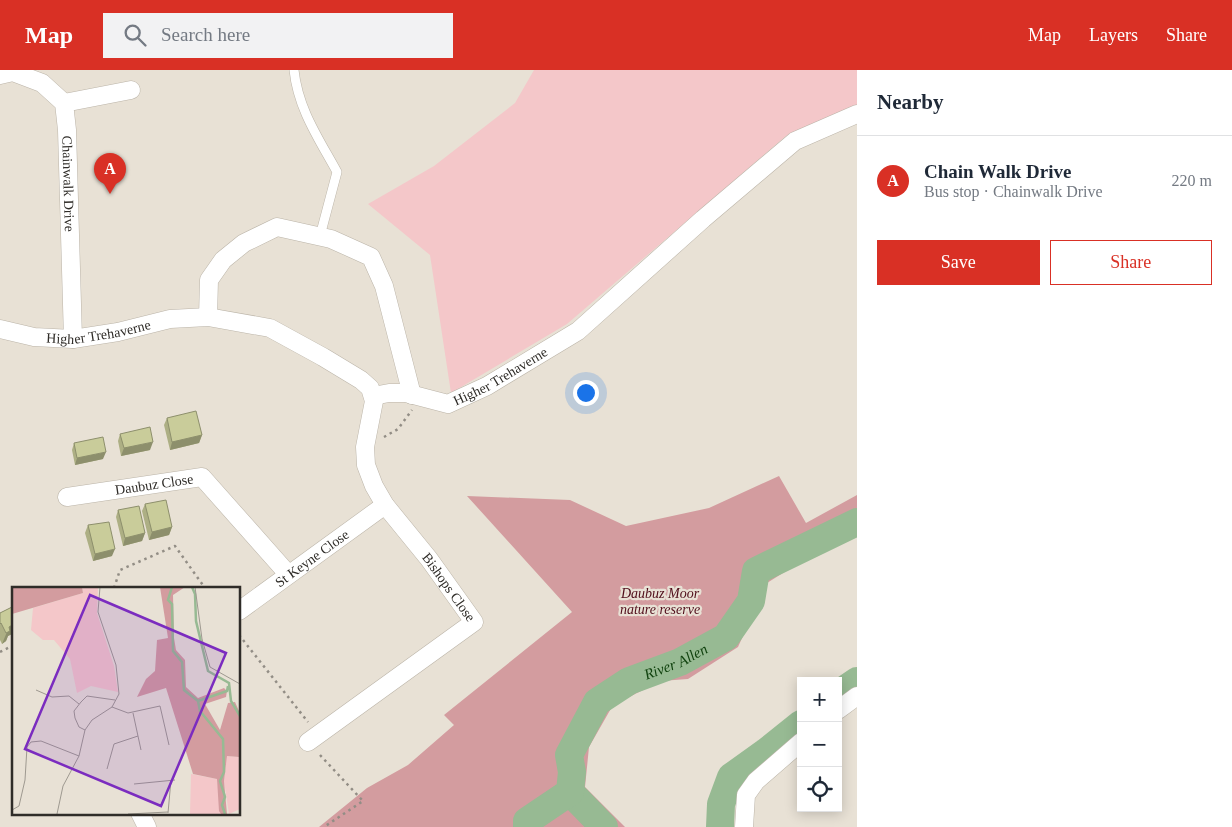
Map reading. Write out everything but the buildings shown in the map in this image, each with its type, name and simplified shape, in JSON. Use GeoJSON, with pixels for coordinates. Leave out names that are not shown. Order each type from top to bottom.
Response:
{"type":"FeatureCollection","features":[{"type":"Feature","properties":{"kind":"street"},"geometry":{"type":"LineString","coordinates":[[0,75],[13,72],[42,83],[64,103],[131,90]]}},
{"type":"Feature","properties":{"kind":"street","name":"Chainwalk Drive"},"geometry":{"type":"LineString","coordinates":[[64,103],[67,130],[73,339]]}},
{"type":"Feature","properties":{"kind":"street","name":"Higher Trehaverne"},"geometry":{"type":"LineString","coordinates":[[0,329],[34,336],[73,339],[118,332],[170,319],[208,317],[270,328],[361,380],[370,388],[373,396],[389,393],[406,393],[448,404],[487,386],[578,332],[702,218],[795,141],[857,114]]}},
{"type":"Feature","properties":{"kind":"street"},"geometry":{"type":"LineString","coordinates":[[208,317],[209,280],[223,260],[244,243],[277,227],[331,238],[371,257],[384,286],[412,396]]}},
{"type":"Feature","properties":{"kind":"street","name":"Bishops Close"},"geometry":{"type":"LineString","coordinates":[[313,739],[474,622],[429,559],[385,505],[374,486],[366,466],[365,447],[374,401],[373,396]]}},
{"type":"Feature","properties":{"kind":"street","name":"Daubuz Close"},"geometry":{"type":"LineString","coordinates":[[68,497],[202,477],[288,574]]}},
{"type":"Feature","properties":{"kind":"street","name":"St Keyne Close"},"geometry":{"type":"LineString","coordinates":[[240,610],[385,505]]}},
{"type":"Feature","properties":{"kind":"street"},"geometry":{"type":"LineString","coordinates":[[842,707],[857,696]]}},
{"type":"Feature","properties":{"kind":"street"},"geometry":{"type":"LineString","coordinates":[[744,827],[746,795],[756,781],[797,745]]}},
{"type":"Feature","properties":{"kind":"lane"},"geometry":{"type":"LineString","coordinates":[[294,70],[297,92],[304,110],[337,172],[320,236]]}},
{"type":"Feature","properties":{"kind":"path"},"geometry":{"type":"LineString","coordinates":[[365,447],[398,429],[413,409],[412,396]]}},
{"type":"Feature","properties":{"kind":"path"},"geometry":{"type":"LineString","coordinates":[[114,587],[120,570],[175,546],[204,587]]}},
{"type":"Feature","properties":{"kind":"path"},"geometry":{"type":"LineString","coordinates":[[240,636],[313,739],[363,801],[324,827]]}},
{"type":"Feature","properties":{"kind":"path"},"geometry":{"type":"LineString","coordinates":[[0,652],[12,646]]}},
{"type":"Feature","properties":{"kind":"shaded area"},"geometry":{"type":"Polygon","coordinates":[[[534,70],[857,70],[857,106],[786,136],[567,324],[451,393],[430,255],[368,204],[434,166],[515,103],[534,70]]]}},
{"type":"Feature","properties":{"kind":"green space","name":"Daubuz Moor nature reserve"},"geometry":{"type":"Polygon","coordinates":[[[779,476],[806,523],[857,495],[857,536],[821,549],[767,583],[738,647],[688,679],[661,681],[613,705],[589,747],[585,787],[625,827],[319,827],[367,788],[408,765],[454,725],[444,715],[572,612],[467,496],[570,500],[626,526],[709,508],[779,476]]]}},
{"type":"Feature","properties":{"kind":"waterway","name":"River Allen"},"geometry":{"type":"LineString","coordinates":[[527,827],[527,821],[570,792],[572,772],[569,755],[597,702],[629,681],[680,662],[726,637],[751,601],[756,571],[857,522]]}},
{"type":"Feature","properties":{"kind":"waterway"},"geometry":{"type":"LineString","coordinates":[[842,691],[857,681]]}},
{"type":"Feature","properties":{"kind":"waterway"},"geometry":{"type":"LineString","coordinates":[[720,827],[721,804],[731,777],[797,727]]}},
{"type":"Feature","properties":{"kind":"waterway"},"geometry":{"type":"LineString","coordinates":[[570,792],[604,827]]}},
{"type":"Feature","properties":{"kind":"place","name":"Chain Walk Drive"},"geometry":{"type":"Point","coordinates":[110,194]}}]}
